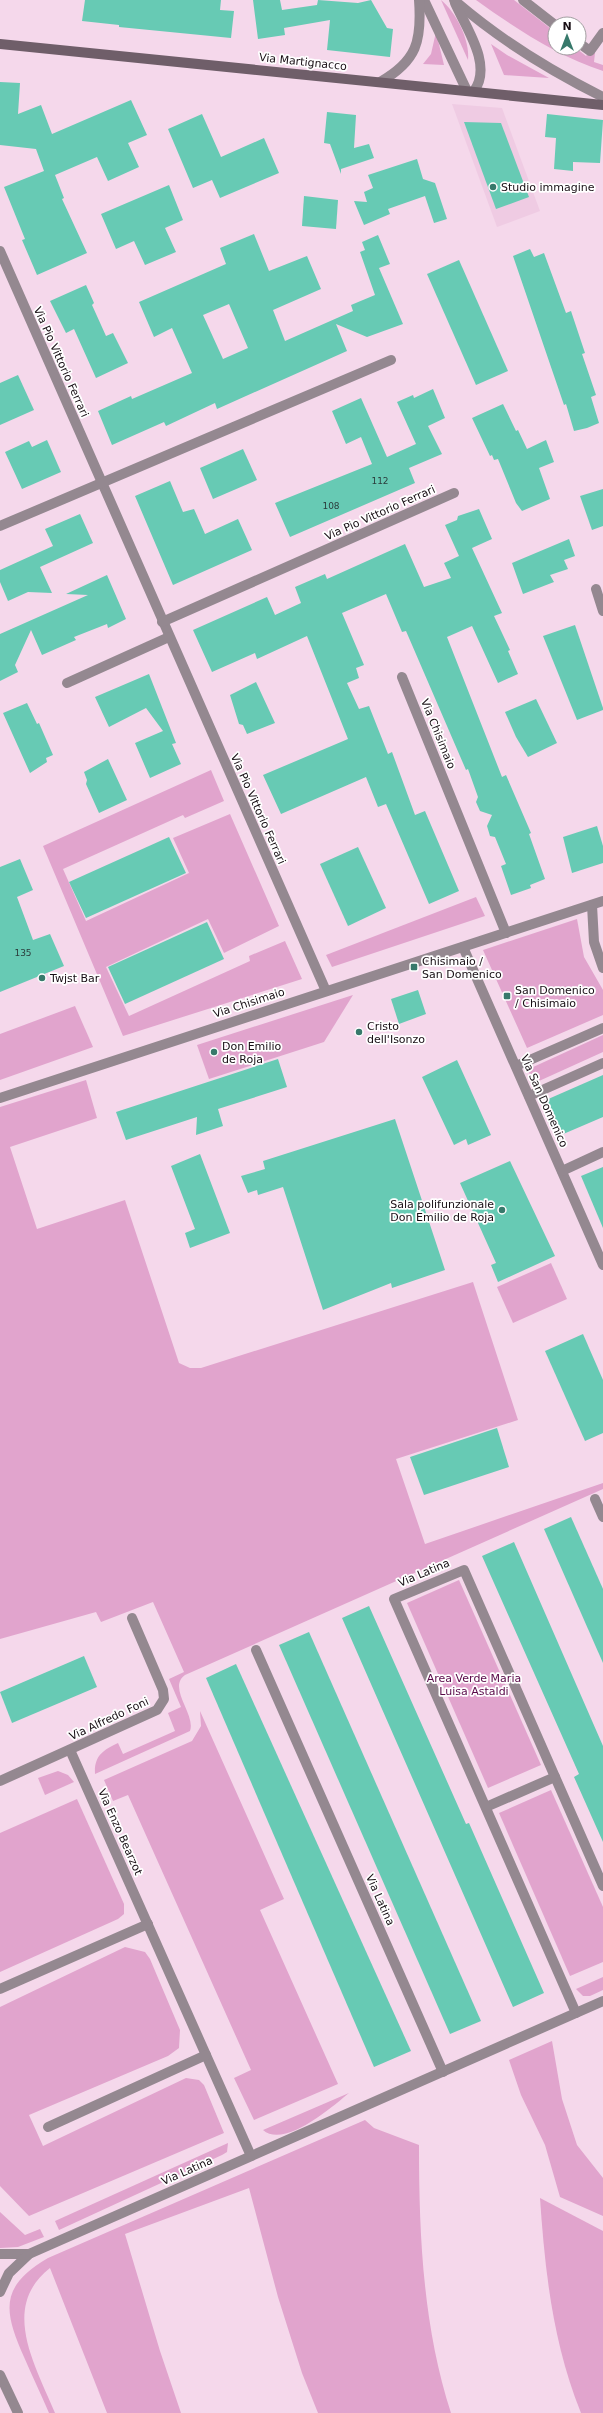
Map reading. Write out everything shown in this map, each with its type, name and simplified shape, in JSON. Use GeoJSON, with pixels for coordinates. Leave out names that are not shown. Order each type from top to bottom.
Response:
{"type":"FeatureCollection","features":[{"type":"Feature","properties":{"kind":"main road","name":"Via Martignacco"},"geometry":{"type":"LineString","coordinates":[[0,44],[603,105]]}},
{"type":"Feature","properties":{"kind":"street"},"geometry":{"type":"LineString","coordinates":[[380,82],[404,65],[414,51],[419,39],[419,0]]}},
{"type":"Feature","properties":{"kind":"street"},"geometry":{"type":"LineString","coordinates":[[424,0],[470,91],[481,79],[480,61],[454,0]]}},
{"type":"Feature","properties":{"kind":"street"},"geometry":{"type":"LineString","coordinates":[[454,0],[490,32],[548,68],[603,98]]}},
{"type":"Feature","properties":{"kind":"street"},"geometry":{"type":"LineString","coordinates":[[523,0],[547,19]]}},
{"type":"Feature","properties":{"kind":"street"},"geometry":{"type":"LineString","coordinates":[[587,49],[590,51],[603,33]]}},
{"type":"Feature","properties":{"kind":"street","name":"Via Pio Vittorio Ferrari"},"geometry":{"type":"LineString","coordinates":[[0,251],[162,622],[326,991]]}},
{"type":"Feature","properties":{"kind":"street"},"geometry":{"type":"LineString","coordinates":[[0,526],[391,360]]}},
{"type":"Feature","properties":{"kind":"street","name":"Via Pio Vittorio Ferrari"},"geometry":{"type":"LineString","coordinates":[[162,622],[454,493]]}},
{"type":"Feature","properties":{"kind":"street"},"geometry":{"type":"LineString","coordinates":[[596,589],[603,612]]}},
{"type":"Feature","properties":{"kind":"street"},"geometry":{"type":"LineString","coordinates":[[67,683],[169,637]]}},
{"type":"Feature","properties":{"kind":"street","name":"Via Chisimaio"},"geometry":{"type":"LineString","coordinates":[[402,677],[506,933]]}},
{"type":"Feature","properties":{"kind":"street","name":"Via Chisimaio"},"geometry":{"type":"LineString","coordinates":[[0,1098],[603,901]]}},
{"type":"Feature","properties":{"kind":"street"},"geometry":{"type":"LineString","coordinates":[[592,905],[594,942],[603,968]]}},
{"type":"Feature","properties":{"kind":"street","name":"Via San Domenico"},"geometry":{"type":"LineString","coordinates":[[463,947],[603,1264]]}},
{"type":"Feature","properties":{"kind":"street"},"geometry":{"type":"LineString","coordinates":[[516,1066],[603,1028]]}},
{"type":"Feature","properties":{"kind":"street"},"geometry":{"type":"LineString","coordinates":[[529,1096],[603,1063]]}},
{"type":"Feature","properties":{"kind":"street"},"geometry":{"type":"LineString","coordinates":[[562,1171],[603,1152]]}},
{"type":"Feature","properties":{"kind":"street"},"geometry":{"type":"LineString","coordinates":[[595,1499],[603,1517]]}},
{"type":"Feature","properties":{"kind":"street","name":"Via Latina"},"geometry":{"type":"LineString","coordinates":[[576,2013],[394,1599],[464,1570],[603,1886]]}},
{"type":"Feature","properties":{"kind":"street","name":"Via Alfredo Foni"},"geometry":{"type":"LineString","coordinates":[[0,1781],[151,1715],[162,1704],[164,1699],[162,1686],[132,1618]]}},
{"type":"Feature","properties":{"kind":"street","name":"Via Latina"},"geometry":{"type":"LineString","coordinates":[[256,1650],[443,2072]]}},
{"type":"Feature","properties":{"kind":"street","name":"Via Enzo Bearzot"},"geometry":{"type":"LineString","coordinates":[[70,1750],[251,2156]]}},
{"type":"Feature","properties":{"kind":"street"},"geometry":{"type":"LineString","coordinates":[[486,1807],[555,1777]]}},
{"type":"Feature","properties":{"kind":"street"},"geometry":{"type":"LineString","coordinates":[[0,1989],[148,1924]]}},
{"type":"Feature","properties":{"kind":"street","name":"Via Latina"},"geometry":{"type":"LineString","coordinates":[[0,2292],[5,2275],[29,2254],[603,2001]]}},
{"type":"Feature","properties":{"kind":"street"},"geometry":{"type":"LineString","coordinates":[[48,2127],[206,2055]]}},
{"type":"Feature","properties":{"kind":"street","name":"Via Latina"},"geometry":{"type":"LineString","coordinates":[[0,2254],[29,2254]]}},
{"type":"Feature","properties":{"kind":"street"},"geometry":{"type":"LineString","coordinates":[[0,2376],[18,2413]]}},
{"type":"Feature","properties":{"kind":"shaded area"},"geometry":{"type":"Polygon","coordinates":[[[452,104],[502,108],[540,211],[497,227],[452,104]]]}},
{"type":"Feature","properties":{"kind":"green space"},"geometry":{"type":"Polygon","coordinates":[[[441,0],[447,5],[461,27],[467,44],[468,60],[441,0]]]}},
{"type":"Feature","properties":{"kind":"green space"},"geometry":{"type":"Polygon","coordinates":[[[476,0],[514,0],[547,26],[547,46],[521,31],[476,0]]]}},
{"type":"Feature","properties":{"kind":"green space"},"geometry":{"type":"Polygon","coordinates":[[[436,32],[444,65],[423,64],[431,54],[436,32]]]}},
{"type":"Feature","properties":{"kind":"green space"},"geometry":{"type":"Polygon","coordinates":[[[491,44],[507,55],[549,78],[504,75],[491,44]]]}},
{"type":"Feature","properties":{"kind":"green space"},"geometry":{"type":"Polygon","coordinates":[[[590,51],[595,53],[594,62],[603,65],[603,71],[586,65],[565,56],[587,56],[590,51]]]}},
{"type":"Feature","properties":{"kind":"green space"},"geometry":{"type":"Polygon","coordinates":[[[211,770],[224,801],[185,818],[183,815],[63,869],[86,921],[189,873],[173,838],[230,814],[279,926],[224,953],[208,919],[106,967],[129,1016],[250,961],[249,956],[285,941],[302,979],[123,1036],[43,846],[211,770]]]}},
{"type":"Feature","properties":{"kind":"green space"},"geometry":{"type":"Polygon","coordinates":[[[476,897],[485,916],[332,967],[326,955],[476,897]]]}},
{"type":"Feature","properties":{"kind":"green space"},"geometry":{"type":"Polygon","coordinates":[[[577,919],[584,957],[603,990],[603,1015],[527,1048],[483,950],[577,919]]]}},
{"type":"Feature","properties":{"kind":"green space"},"geometry":{"type":"Polygon","coordinates":[[[353,995],[324,1042],[209,1079],[197,1045],[353,995]]]}},
{"type":"Feature","properties":{"kind":"green space"},"geometry":{"type":"Polygon","coordinates":[[[75,1006],[93,1047],[0,1080],[0,1034],[75,1006]]]}},
{"type":"Feature","properties":{"kind":"green space"},"geometry":{"type":"Polygon","coordinates":[[[603,1035],[603,1052],[539,1081],[532,1080],[529,1072],[531,1068],[603,1035]]]}},
{"type":"Feature","properties":{"kind":"green space"},"geometry":{"type":"Polygon","coordinates":[[[86,1080],[97,1118],[10,1147],[37,1229],[125,1200],[179,1363],[190,1368],[201,1368],[473,1282],[518,1420],[396,1459],[425,1544],[603,1483],[603,1489],[185,1675],[180,1680],[179,1687],[180,1694],[191,1724],[190,1731],[95,1774],[96,1763],[100,1754],[118,1743],[123,1754],[175,1731],[168,1713],[181,1707],[169,1679],[184,1672],[153,1602],[101,1622],[96,1612],[0,1639],[0,1107],[86,1080]]]}},
{"type":"Feature","properties":{"kind":"green space"},"geometry":{"type":"Polygon","coordinates":[[[551,1263],[567,1299],[513,1323],[497,1287],[551,1263]]]}},
{"type":"Feature","properties":{"kind":"green space","name":"Area Verde Maria Luisa Astaldi"},"geometry":{"type":"Polygon","coordinates":[[[459,1580],[541,1765],[488,1788],[407,1603],[459,1580]]]}},
{"type":"Feature","properties":{"kind":"green space"},"geometry":{"type":"Polygon","coordinates":[[[200,1711],[284,1899],[260,1910],[338,2084],[254,2120],[234,2078],[251,2070],[128,1795],[113,1801],[104,1780],[192,1741],[201,1726],[200,1711]]]}},
{"type":"Feature","properties":{"kind":"green space"},"geometry":{"type":"Polygon","coordinates":[[[58,1771],[68,1775],[74,1782],[45,1795],[38,1778],[58,1771]]]}},
{"type":"Feature","properties":{"kind":"green space"},"geometry":{"type":"Polygon","coordinates":[[[551,1790],[603,1907],[603,1962],[570,1976],[499,1813],[551,1790]]]}},
{"type":"Feature","properties":{"kind":"green space"},"geometry":{"type":"Polygon","coordinates":[[[77,1799],[124,1904],[124,1914],[118,1919],[0,1972],[0,1833],[77,1799]]]}},
{"type":"Feature","properties":{"kind":"green space"},"geometry":{"type":"Polygon","coordinates":[[[125,1947],[145,1952],[150,1959],[180,2030],[179,2048],[168,2056],[29,2115],[43,2146],[186,2078],[199,2080],[204,2085],[224,2133],[29,2216],[0,2186],[0,2007],[125,1947]]]}},
{"type":"Feature","properties":{"kind":"green space"},"geometry":{"type":"Polygon","coordinates":[[[603,1977],[603,1990],[590,1996],[583,1996],[576,1989],[603,1977]]]}},
{"type":"Feature","properties":{"kind":"green space"},"geometry":{"type":"Polygon","coordinates":[[[552,2041],[562,2099],[577,2145],[603,2178],[603,2216],[560,2197],[545,2145],[521,2095],[509,2060],[552,2041]]]}},
{"type":"Feature","properties":{"kind":"green space"},"geometry":{"type":"Polygon","coordinates":[[[349,2093],[320,2116],[295,2130],[283,2134],[272,2134],[263,2130],[349,2093]]]}},
{"type":"Feature","properties":{"kind":"green space"},"geometry":{"type":"Polygon","coordinates":[[[365,2120],[374,2128],[419,2145],[420,2213],[424,2280],[434,2348],[451,2413],[318,2413],[302,2373],[278,2297],[249,2188],[125,2234],[160,2351],[181,2413],[107,2413],[50,2268],[35,2283],[27,2300],[24,2318],[26,2337],[31,2356],[55,2413],[49,2413],[17,2340],[12,2326],[10,2312],[10,2300],[14,2289],[32,2268],[48,2258],[365,2120]]]}},
{"type":"Feature","properties":{"kind":"green space"},"geometry":{"type":"Polygon","coordinates":[[[228,2143],[227,2152],[222,2155],[59,2230],[55,2221],[228,2143]]]}},
{"type":"Feature","properties":{"kind":"green space"},"geometry":{"type":"Polygon","coordinates":[[[540,2198],[603,2231],[603,2413],[581,2413],[563,2361],[548,2280],[540,2198]]]}},
{"type":"Feature","properties":{"kind":"green space"},"geometry":{"type":"Polygon","coordinates":[[[0,2212],[25,2235],[40,2229],[44,2237],[18,2247],[0,2248],[0,2212]]]}},
{"type":"Feature","properties":{"kind":"building"},"geometry":{"type":"Polygon","coordinates":[[[85,0],[221,0],[220,10],[234,11],[231,38],[119,27],[119,25],[82,21],[85,0]]]}},
{"type":"Feature","properties":{"kind":"building"},"geometry":{"type":"Polygon","coordinates":[[[253,0],[280,0],[282,10],[317,5],[318,0],[358,3],[371,0],[387,28],[393,29],[390,57],[327,50],[330,20],[284,28],[285,35],[258,39],[253,0]]]}},
{"type":"Feature","properties":{"kind":"building"},"geometry":{"type":"Polygon","coordinates":[[[0,82],[20,83],[18,114],[41,105],[52,134],[131,100],[147,135],[128,143],[139,167],[108,181],[97,157],[55,175],[64,198],[62,199],[87,253],[37,275],[22,240],[25,239],[4,187],[44,171],[36,149],[0,145],[0,82]]]}},
{"type":"Feature","properties":{"kind":"building"},"geometry":{"type":"Polygon","coordinates":[[[327,112],[356,115],[354,148],[369,144],[374,158],[341,169],[341,174],[330,144],[324,143],[327,112]]]}},
{"type":"Feature","properties":{"kind":"building"},"geometry":{"type":"Polygon","coordinates":[[[202,114],[221,157],[264,138],[279,173],[220,198],[212,180],[193,188],[168,129],[202,114]]]}},
{"type":"Feature","properties":{"kind":"building"},"geometry":{"type":"Polygon","coordinates":[[[547,114],[603,120],[600,163],[573,162],[573,171],[554,169],[556,138],[545,137],[547,114]]]}},
{"type":"Feature","properties":{"kind":"building"},"geometry":{"type":"Polygon","coordinates":[[[464,122],[501,123],[529,197],[496,209],[464,122]]]}},
{"type":"Feature","properties":{"kind":"building"},"geometry":{"type":"Polygon","coordinates":[[[417,159],[423,179],[435,183],[447,219],[434,223],[425,196],[388,209],[390,214],[364,225],[354,201],[367,202],[364,192],[373,188],[368,175],[417,159]]]}},
{"type":"Feature","properties":{"kind":"building"},"geometry":{"type":"Polygon","coordinates":[[[169,185],[183,220],[165,228],[176,252],[145,265],[134,241],[116,249],[101,214],[169,185]]]}},
{"type":"Feature","properties":{"kind":"building"},"geometry":{"type":"Polygon","coordinates":[[[304,196],[338,200],[336,229],[302,226],[304,196]]]}},
{"type":"Feature","properties":{"kind":"building"},"geometry":{"type":"Polygon","coordinates":[[[254,234],[269,271],[307,256],[321,289],[273,310],[285,341],[353,311],[351,305],[375,295],[360,252],[365,250],[362,242],[378,235],[390,264],[379,268],[403,324],[367,337],[336,324],[347,351],[217,409],[215,403],[166,426],[164,422],[112,445],[98,411],[131,396],[132,399],[192,373],[172,328],[154,337],[139,302],[226,264],[220,248],[254,234]],[[229,304],[203,315],[223,359],[248,348],[229,304]]]}},
{"type":"Feature","properties":{"kind":"building"},"geometry":{"type":"Polygon","coordinates":[[[530,249],[534,257],[544,253],[566,313],[571,311],[585,353],[582,354],[596,395],[591,397],[599,423],[587,428],[574,431],[566,404],[564,405],[513,256],[530,249]]]}},
{"type":"Feature","properties":{"kind":"building"},"geometry":{"type":"Polygon","coordinates":[[[459,260],[508,371],[476,385],[427,274],[459,260]]]}},
{"type":"Feature","properties":{"kind":"building"},"geometry":{"type":"Polygon","coordinates":[[[86,285],[94,303],[92,305],[106,336],[113,333],[128,363],[96,378],[74,329],[66,333],[50,301],[86,285]]]}},
{"type":"Feature","properties":{"kind":"building"},"geometry":{"type":"Polygon","coordinates":[[[18,375],[34,410],[0,425],[0,383],[18,375]]]}},
{"type":"Feature","properties":{"kind":"building"},"geometry":{"type":"Polygon","coordinates":[[[433,389],[445,418],[428,426],[442,454],[409,468],[415,483],[290,537],[275,503],[372,464],[361,437],[346,444],[332,411],[361,398],[387,457],[416,444],[397,402],[413,395],[414,398],[433,389]]]}},
{"type":"Feature","properties":{"kind":"building"},"geometry":{"type":"Polygon","coordinates":[[[503,404],[516,431],[518,430],[527,449],[546,440],[554,462],[539,468],[550,499],[522,511],[516,503],[498,459],[494,460],[492,455],[490,456],[472,418],[503,404]]]}},
{"type":"Feature","properties":{"kind":"building"},"geometry":{"type":"Polygon","coordinates":[[[47,440],[61,472],[22,489],[5,452],[29,441],[32,447],[47,440]]]}},
{"type":"Feature","properties":{"kind":"building"},"geometry":{"type":"Polygon","coordinates":[[[243,449],[257,480],[213,499],[200,468],[243,449]]]}},
{"type":"Feature","properties":{"kind":"building"},"geometry":{"type":"Polygon","coordinates":[[[170,481],[183,512],[194,509],[205,534],[238,519],[252,550],[173,585],[135,496],[170,481]]]}},
{"type":"Feature","properties":{"kind":"building"},"geometry":{"type":"Polygon","coordinates":[[[603,489],[603,526],[592,530],[580,496],[603,489]]]}},
{"type":"Feature","properties":{"kind":"building"},"geometry":{"type":"Polygon","coordinates":[[[479,509],[492,539],[472,548],[502,613],[494,616],[510,650],[508,651],[518,674],[498,683],[472,626],[447,637],[502,777],[506,775],[531,833],[529,834],[545,879],[530,885],[531,888],[511,895],[501,866],[506,864],[495,837],[490,836],[487,826],[492,815],[480,811],[476,802],[478,797],[468,769],[466,770],[406,631],[402,632],[386,594],[342,613],[364,665],[356,668],[359,678],[347,683],[359,709],[369,706],[388,754],[392,752],[415,815],[425,811],[459,891],[429,904],[386,804],[378,807],[366,777],[281,814],[263,775],[348,739],[307,636],[257,659],[255,653],[212,672],[193,630],[267,597],[275,615],[301,603],[295,587],[325,574],[327,579],[405,544],[424,587],[451,578],[444,563],[459,556],[445,525],[457,520],[458,516],[479,509]]]}},
{"type":"Feature","properties":{"kind":"building"},"geometry":{"type":"Polygon","coordinates":[[[80,514],[93,543],[40,567],[52,593],[28,592],[8,601],[0,582],[0,570],[53,546],[45,529],[80,514]]]}},
{"type":"Feature","properties":{"kind":"building"},"geometry":{"type":"Polygon","coordinates":[[[569,539],[575,556],[564,560],[568,569],[550,575],[554,582],[523,594],[512,563],[569,539]]]}},
{"type":"Feature","properties":{"kind":"building"},"geometry":{"type":"Polygon","coordinates":[[[107,575],[126,619],[108,628],[107,624],[74,637],[76,640],[42,655],[31,630],[15,665],[18,672],[0,681],[0,634],[88,595],[66,594],[107,575]]]}},
{"type":"Feature","properties":{"kind":"building"},"geometry":{"type":"Polygon","coordinates":[[[575,625],[603,708],[603,710],[577,720],[543,636],[575,625]]]}},
{"type":"Feature","properties":{"kind":"building"},"geometry":{"type":"Polygon","coordinates":[[[149,674],[176,743],[172,744],[181,764],[150,778],[135,743],[163,731],[146,708],[109,727],[95,697],[149,674]]]}},
{"type":"Feature","properties":{"kind":"building"},"geometry":{"type":"Polygon","coordinates":[[[256,682],[275,723],[247,734],[243,725],[239,724],[230,695],[256,682]]]}},
{"type":"Feature","properties":{"kind":"building"},"geometry":{"type":"Polygon","coordinates":[[[536,699],[557,743],[528,757],[516,737],[505,712],[536,699]]]}},
{"type":"Feature","properties":{"kind":"building"},"geometry":{"type":"Polygon","coordinates":[[[27,703],[37,724],[39,723],[53,755],[46,758],[47,762],[30,773],[3,713],[27,703]]]}},
{"type":"Feature","properties":{"kind":"building"},"geometry":{"type":"Polygon","coordinates":[[[108,759],[127,800],[99,813],[86,784],[87,780],[84,772],[108,759]]]}},
{"type":"Feature","properties":{"kind":"building"},"geometry":{"type":"Polygon","coordinates":[[[597,826],[603,846],[603,863],[572,873],[563,837],[597,826]]]}},
{"type":"Feature","properties":{"kind":"building"},"geometry":{"type":"Polygon","coordinates":[[[169,837],[186,873],[86,918],[69,882],[169,837]]]}},
{"type":"Feature","properties":{"kind":"building"},"geometry":{"type":"Polygon","coordinates":[[[358,847],[386,908],[348,926],[320,864],[358,847]]]}},
{"type":"Feature","properties":{"kind":"building"},"geometry":{"type":"Polygon","coordinates":[[[20,859],[33,890],[17,897],[33,940],[50,934],[64,966],[0,992],[0,867],[20,859]]]}},
{"type":"Feature","properties":{"kind":"building"},"geometry":{"type":"Polygon","coordinates":[[[207,922],[224,959],[125,1004],[108,967],[207,922]]]}},
{"type":"Feature","properties":{"kind":"building"},"geometry":{"type":"Polygon","coordinates":[[[418,990],[426,1014],[399,1024],[391,999],[418,990]]]}},
{"type":"Feature","properties":{"kind":"building"},"geometry":{"type":"Polygon","coordinates":[[[278,1059],[287,1087],[218,1109],[223,1126],[196,1135],[197,1117],[126,1140],[116,1112],[278,1059]]]}},
{"type":"Feature","properties":{"kind":"building"},"geometry":{"type":"Polygon","coordinates":[[[457,1060],[491,1135],[468,1145],[466,1139],[454,1145],[422,1077],[457,1060]]]}},
{"type":"Feature","properties":{"kind":"building"},"geometry":{"type":"Polygon","coordinates":[[[603,1075],[603,1117],[561,1135],[546,1100],[603,1075]]]}},
{"type":"Feature","properties":{"kind":"building"},"geometry":{"type":"Polygon","coordinates":[[[395,1119],[445,1270],[392,1288],[391,1283],[323,1310],[283,1187],[258,1195],[257,1190],[248,1193],[241,1176],[265,1169],[263,1161],[395,1119]]]}},
{"type":"Feature","properties":{"kind":"building"},"geometry":{"type":"Polygon","coordinates":[[[200,1154],[230,1233],[190,1248],[185,1233],[195,1229],[171,1166],[200,1154]]]}},
{"type":"Feature","properties":{"kind":"building","name":"Sala polifunzionale Don Emilio de Roja"},"geometry":{"type":"Polygon","coordinates":[[[510,1161],[555,1256],[498,1282],[491,1265],[496,1263],[460,1183],[510,1161]]]}},
{"type":"Feature","properties":{"kind":"building"},"geometry":{"type":"Polygon","coordinates":[[[603,1167],[603,1228],[581,1176],[603,1167]]]}},
{"type":"Feature","properties":{"kind":"building"},"geometry":{"type":"Polygon","coordinates":[[[583,1334],[603,1380],[603,1433],[585,1441],[545,1351],[583,1334]]]}},
{"type":"Feature","properties":{"kind":"building"},"geometry":{"type":"Polygon","coordinates":[[[497,1428],[509,1467],[424,1495],[410,1457],[497,1428]]]}},
{"type":"Feature","properties":{"kind":"building"},"geometry":{"type":"Polygon","coordinates":[[[571,1517],[603,1589],[603,1663],[544,1529],[571,1517]]]}},
{"type":"Feature","properties":{"kind":"building"},"geometry":{"type":"Polygon","coordinates":[[[514,1542],[603,1746],[603,1842],[574,1777],[579,1774],[482,1556],[514,1542]]]}},
{"type":"Feature","properties":{"kind":"building"},"geometry":{"type":"Polygon","coordinates":[[[369,1606],[466,1824],[469,1823],[544,1993],[513,2007],[342,1618],[369,1606]]]}},
{"type":"Feature","properties":{"kind":"building"},"geometry":{"type":"Polygon","coordinates":[[[309,1632],[481,2021],[450,2034],[279,1645],[309,1632]]]}},
{"type":"Feature","properties":{"kind":"building"},"geometry":{"type":"Polygon","coordinates":[[[84,1656],[97,1687],[12,1723],[0,1692],[84,1656]]]}},
{"type":"Feature","properties":{"kind":"building"},"geometry":{"type":"Polygon","coordinates":[[[236,1664],[411,2051],[374,2067],[206,1678],[236,1664]]]}},
{"type":"Feature","properties":{"kind":"place","name":"Studio immagine"},"geometry":{"type":"Point","coordinates":[493,187]}},
{"type":"Feature","properties":{"kind":"place","name":"Chisimaio / San Domenico"},"geometry":{"type":"Point","coordinates":[414,967]}},
{"type":"Feature","properties":{"kind":"place","name":"Twjst Bar"},"geometry":{"type":"Point","coordinates":[42,978]}},
{"type":"Feature","properties":{"kind":"place","name":"San Domenico / Chisimaio"},"geometry":{"type":"Point","coordinates":[507,996]}},
{"type":"Feature","properties":{"kind":"place","name":"Cristo dell'Isonzo"},"geometry":{"type":"Point","coordinates":[359,1032]}},
{"type":"Feature","properties":{"kind":"place","name":"Don Emilio de Roja"},"geometry":{"type":"Point","coordinates":[214,1052]}},
{"type":"Feature","properties":{"kind":"place","name":"Sala polifunzionale Don Emilio de Roja"},"geometry":{"type":"Point","coordinates":[502,1210]}}]}
